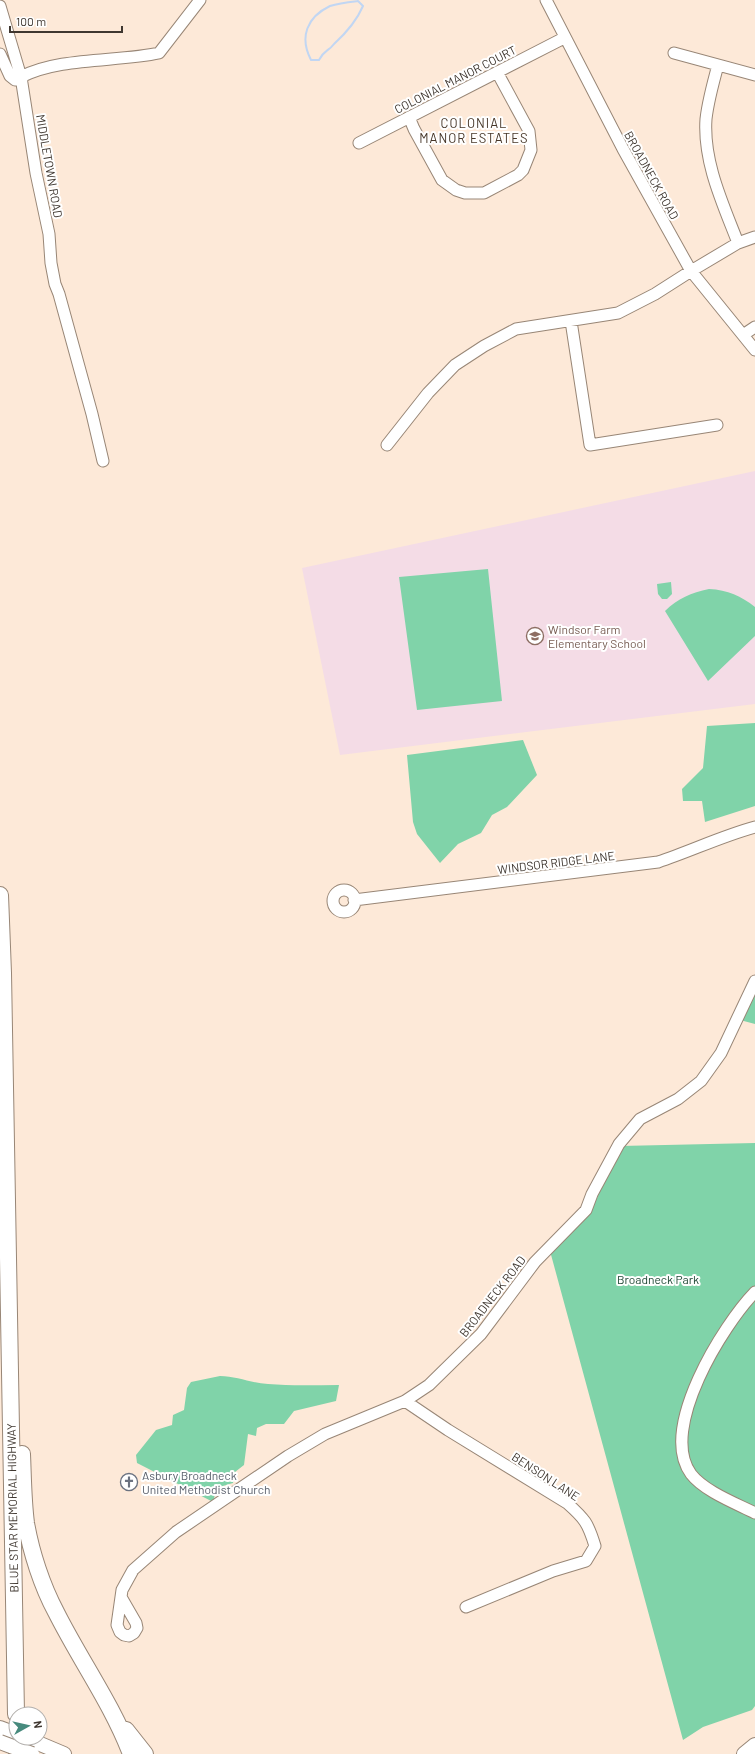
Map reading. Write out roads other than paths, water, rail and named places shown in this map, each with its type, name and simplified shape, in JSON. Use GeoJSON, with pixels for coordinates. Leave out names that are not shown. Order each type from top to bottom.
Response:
{"type":"FeatureCollection","features":[{"type":"Feature","properties":{"kind":"highway","name":"BLUE STAR MEMORIAL HIGHWAY"},"geometry":{"type":"LineString","coordinates":[[0,894],[3,973],[16,1706]]}},
{"type":"Feature","properties":{"kind":"highway"},"geometry":{"type":"LineString","coordinates":[[9,1354],[20,1390],[26,1522],[31,1546],[55,1611],[99,1688],[131,1754]]}},
{"type":"Feature","properties":{"kind":"highway"},"geometry":{"type":"LineString","coordinates":[[99,1688],[126,1730],[146,1754]]}},
{"type":"Feature","properties":{"kind":"main road"},"geometry":{"type":"LineString","coordinates":[[0,1742],[64,1754]]}},
{"type":"Feature","properties":{"kind":"main road"},"geometry":{"type":"LineString","coordinates":[[744,1754],[755,1745]]}},
{"type":"Feature","properties":{"kind":"street"},"geometry":{"type":"LineString","coordinates":[[0,54],[10,76],[15,80],[22,79],[31,72],[46,68],[111,58],[127,58],[159,53],[200,0]]}},
{"type":"Feature","properties":{"kind":"street","name":"BROADNECK ROAD"},"geometry":{"type":"LineString","coordinates":[[546,0],[564,38],[622,149],[691,271],[755,350]]}},
{"type":"Feature","properties":{"kind":"street","name":"MIDDLETOWN ROAD"},"geometry":{"type":"LineString","coordinates":[[0,6],[22,79],[36,173],[49,234],[51,263],[55,284],[92,414],[103,461]]}},
{"type":"Feature","properties":{"kind":"street","name":"COLONIAL MANOR COURT"},"geometry":{"type":"LineString","coordinates":[[359,143],[564,38]]}},
{"type":"Feature","properties":{"kind":"street"},"geometry":{"type":"LineString","coordinates":[[674,54],[755,75]]}},
{"type":"Feature","properties":{"kind":"street"},"geometry":{"type":"LineString","coordinates":[[718,65],[709,98],[706,120],[706,141],[713,175],[738,243]]}},
{"type":"Feature","properties":{"kind":"street"},"geometry":{"type":"LineString","coordinates":[[410,117],[414,129],[442,180],[456,190],[465,193],[484,193],[518,175],[531,150],[529,131],[498,72]]}},
{"type":"Feature","properties":{"kind":"street"},"geometry":{"type":"LineString","coordinates":[[387,445],[428,393],[455,365],[484,346],[516,329],[618,313],[655,294],[738,243],[755,237]]}},
{"type":"Feature","properties":{"kind":"street"},"geometry":{"type":"LineString","coordinates":[[571,321],[590,445],[717,425]]}},
{"type":"Feature","properties":{"kind":"street"},"geometry":{"type":"LineString","coordinates":[[743,335],[755,326]]}},
{"type":"Feature","properties":{"kind":"street","name":"WINDSOR RIDGE LANE"},"geometry":{"type":"LineString","coordinates":[[354,900],[658,862],[696,849],[733,833],[755,827]]}},
{"type":"Feature","properties":{"kind":"street","name":"BROADNECK ROAD"},"geometry":{"type":"LineString","coordinates":[[121,1597],[126,1581],[134,1570],[176,1532],[288,1456],[325,1434],[405,1401],[429,1385],[481,1334],[515,1286],[535,1262],[586,1210],[592,1194],[619,1144],[640,1119],[678,1098],[701,1081],[721,1052],[755,981]]}},
{"type":"Feature","properties":{"kind":"street"},"geometry":{"type":"LineString","coordinates":[[755,1292],[742,1306],[711,1352],[688,1406],[681,1447],[687,1467],[696,1479],[712,1491],[755,1513]]}},
{"type":"Feature","properties":{"kind":"street","name":"BENSON LANE"},"geometry":{"type":"LineString","coordinates":[[405,1401],[448,1430],[567,1503],[580,1515],[590,1528],[595,1546],[586,1561],[553,1571],[466,1607]]}},
{"type":"Feature","properties":{"kind":"waterway"},"geometry":{"type":"LineString","coordinates":[[358,1],[363,6],[350,26],[319,60],[311,60],[307,52],[306,43],[307,28],[311,22],[316,16],[330,6],[358,1]]}},
{"type":"Feature","properties":{"kind":"place","name":"Windsor Farm Elementary School"},"geometry":{"type":"Point","coordinates":[535,636]}},
{"type":"Feature","properties":{"kind":"place","name":"Asbury Broadneck United Methodist Church"},"geometry":{"type":"Point","coordinates":[129,1482]}},
{"type":"Feature","properties":{"kind":"district","name":"COLONIAL MANOR ESTATES"},"geometry":{"type":"Point","coordinates":[474,130]}},
{"type":"Feature","properties":{"kind":"park label","name":"Broadneck Park"},"geometry":{"type":"Point","coordinates":[658,1279]}}]}
